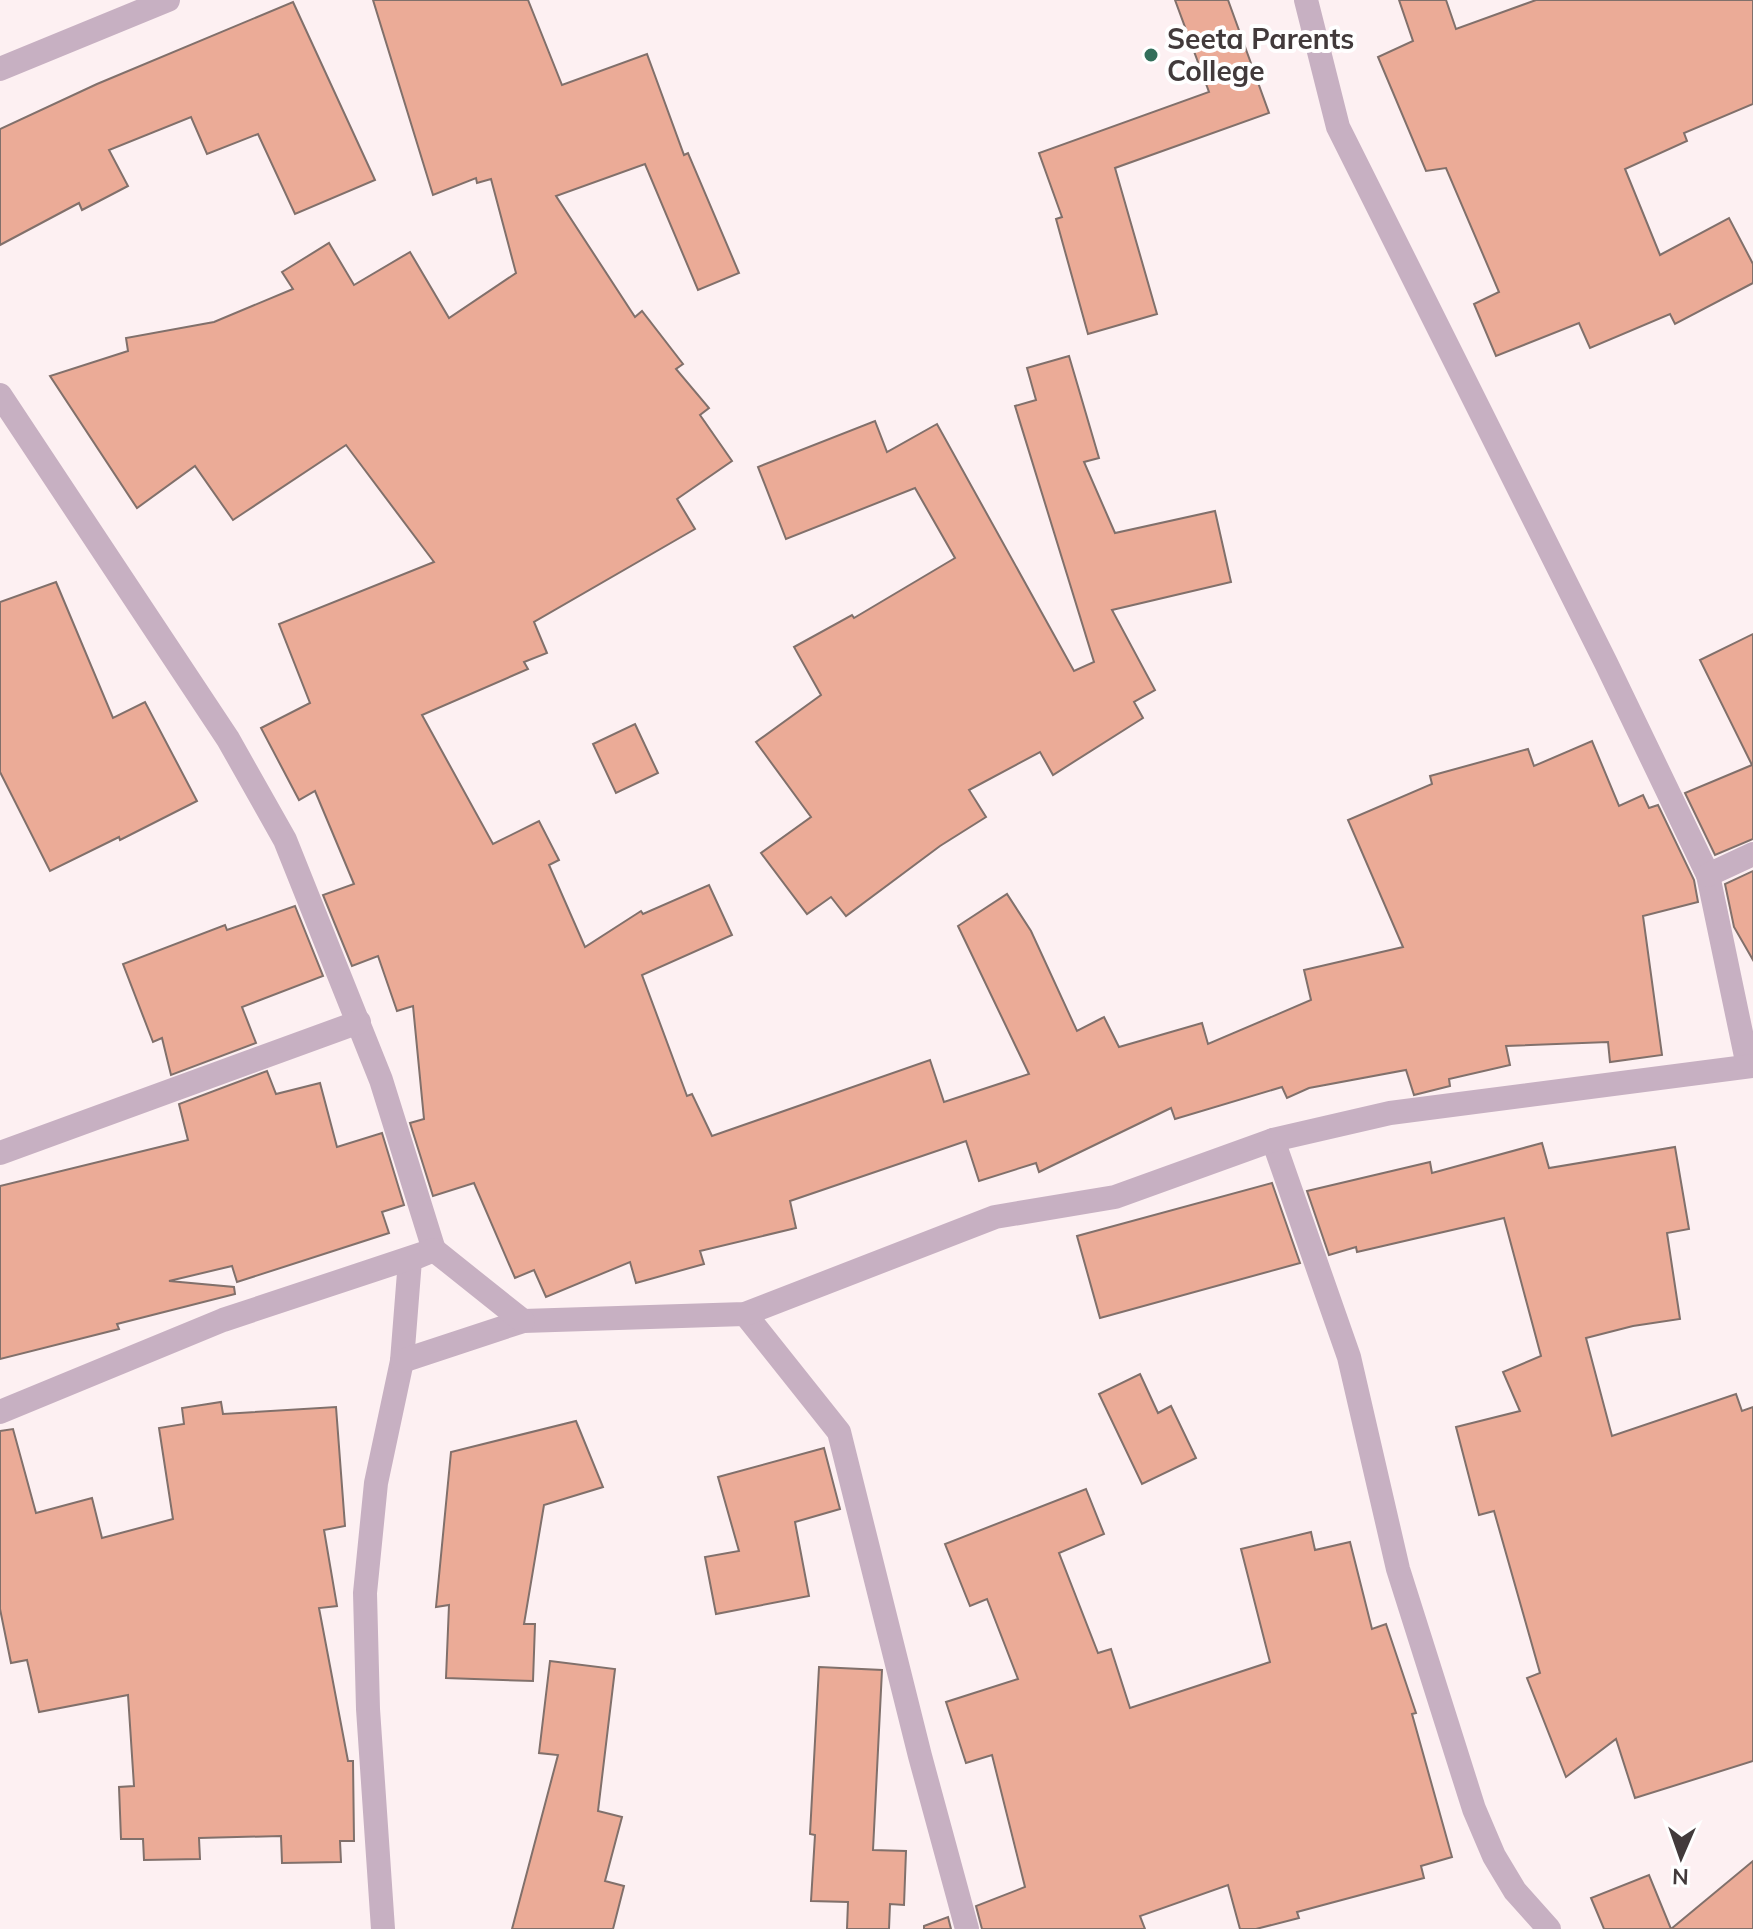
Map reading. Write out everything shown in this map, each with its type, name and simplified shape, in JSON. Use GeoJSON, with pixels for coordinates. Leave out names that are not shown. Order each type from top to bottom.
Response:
{"type":"FeatureCollection","features":[{"type":"Feature","properties":{"kind":"street"},"geometry":{"type":"LineString","coordinates":[[0,69],[168,0]]}},
{"type":"Feature","properties":{"kind":"street"},"geometry":{"type":"LineString","coordinates":[[402,1361],[523,1321],[745,1314],[995,1217],[1115,1197],[1273,1140],[1390,1113],[1750,1066],[1708,875],[1599,649],[1338,127],[1306,0]]}},
{"type":"Feature","properties":{"kind":"street"},"geometry":{"type":"LineString","coordinates":[[0,395],[228,739],[285,840],[381,1080],[434,1250],[523,1321]]}},
{"type":"Feature","properties":{"kind":"street"},"geometry":{"type":"LineString","coordinates":[[1708,875],[1753,854]]}},
{"type":"Feature","properties":{"kind":"street"},"geometry":{"type":"LineString","coordinates":[[0,1153],[359,1022]]}},
{"type":"Feature","properties":{"kind":"street"},"geometry":{"type":"LineString","coordinates":[[1273,1140],[1349,1357],[1398,1569],[1474,1809],[1494,1856],[1515,1891],[1549,1929]]}},
{"type":"Feature","properties":{"kind":"street"},"geometry":{"type":"LineString","coordinates":[[383,1929],[368,1709],[365,1593],[376,1483],[402,1361],[410,1260],[434,1250]]}},
{"type":"Feature","properties":{"kind":"street"},"geometry":{"type":"LineString","coordinates":[[0,1412],[223,1320],[434,1250]]}},
{"type":"Feature","properties":{"kind":"street"},"geometry":{"type":"LineString","coordinates":[[745,1314],[839,1432],[967,1929]]}},
{"type":"Feature","properties":{"kind":"building"},"geometry":{"type":"Polygon","coordinates":[[[373,0],[528,0],[562,85],[647,54],[684,155],[688,153],[739,273],[698,290],[645,164],[556,196],[635,317],[642,311],[683,364],[676,369],[709,408],[700,415],[732,461],[677,499],[695,529],[534,622],[547,653],[524,662],[528,669],[422,715],[493,844],[539,821],[559,860],[549,865],[585,947],[641,911],[643,914],[709,885],[732,935],[642,975],[687,1096],[692,1094],[712,1136],[930,1060],[944,1102],[1029,1074],[958,926],[1007,894],[1031,931],[1077,1031],[1104,1017],[1119,1047],[1202,1023],[1208,1044],[1311,1000],[1304,970],[1403,947],[1348,820],[1432,784],[1430,776],[1528,749],[1534,766],[1592,741],[1619,806],[1643,795],[1649,808],[1658,805],[1694,880],[1698,902],[1643,916],[1662,1055],[1610,1062],[1608,1042],[1506,1046],[1510,1065],[1449,1079],[1450,1086],[1414,1095],[1406,1070],[1309,1088],[1287,1098],[1282,1087],[1175,1119],[1171,1108],[1039,1172],[1036,1163],[979,1181],[966,1141],[790,1201],[796,1228],[700,1251],[704,1264],[636,1283],[630,1262],[546,1297],[534,1270],[515,1278],[474,1183],[433,1196],[410,1123],[424,1119],[413,1006],[397,1011],[378,956],[352,966],[323,895],[354,884],[315,791],[299,800],[261,728],[310,703],[279,624],[434,562],[346,445],[233,520],[195,466],[137,508],[50,376],[128,351],[126,338],[214,322],[293,289],[282,272],[329,243],[354,285],[410,252],[449,318],[516,273],[491,179],[477,183],[476,178],[433,195],[373,0]]]}},
{"type":"Feature","properties":{"kind":"building"},"geometry":{"type":"Polygon","coordinates":[[[1175,0],[1228,0],[1269,113],[1115,168],[1157,314],[1088,334],[1056,219],[1062,217],[1039,153],[1209,92],[1175,0]]]}},
{"type":"Feature","properties":{"kind":"building"},"geometry":{"type":"Polygon","coordinates":[[[1399,0],[1446,0],[1456,29],[1536,0],[1753,0],[1753,104],[1684,133],[1687,141],[1625,169],[1660,255],[1729,218],[1753,264],[1753,283],[1675,324],[1670,314],[1590,348],[1579,323],[1496,356],[1474,304],[1499,292],[1446,168],[1426,171],[1378,57],[1413,41],[1399,0]]]}},
{"type":"Feature","properties":{"kind":"building"},"geometry":{"type":"Polygon","coordinates":[[[293,2],[375,180],[295,214],[258,134],[207,154],[191,117],[109,150],[128,186],[82,210],[79,203],[0,245],[0,129],[97,84],[293,2]]]}},
{"type":"Feature","properties":{"kind":"building"},"geometry":{"type":"Polygon","coordinates":[[[1069,356],[1099,458],[1084,462],[1115,533],[1215,511],[1231,582],[1112,610],[1155,690],[1134,702],[1143,718],[1053,775],[1040,752],[969,790],[986,817],[940,846],[846,916],[831,897],[807,914],[761,853],[811,817],[756,742],[821,695],[794,647],[852,615],[854,618],[955,558],[915,488],[786,539],[758,467],[875,421],[887,452],[937,424],[1074,671],[1094,662],[1015,406],[1036,400],[1027,368],[1069,356]]]}},
{"type":"Feature","properties":{"kind":"building"},"geometry":{"type":"Polygon","coordinates":[[[56,582],[113,718],[145,702],[197,801],[50,871],[0,772],[0,602],[56,582]]]}},
{"type":"Feature","properties":{"kind":"building"},"geometry":{"type":"Polygon","coordinates":[[[1753,634],[1753,839],[1715,855],[1685,793],[1752,765],[1700,660],[1753,634]]]}},
{"type":"Feature","properties":{"kind":"building"},"geometry":{"type":"Polygon","coordinates":[[[635,724],[658,773],[616,793],[593,744],[635,724]]]}},
{"type":"Feature","properties":{"kind":"building"},"geometry":{"type":"Polygon","coordinates":[[[1753,871],[1753,960],[1734,927],[1725,884],[1753,871]]]}},
{"type":"Feature","properties":{"kind":"building"},"geometry":{"type":"Polygon","coordinates":[[[295,906],[323,976],[242,1007],[256,1043],[171,1075],[162,1038],[153,1042],[123,964],[225,925],[227,930],[295,906]]]}},
{"type":"Feature","properties":{"kind":"building"},"geometry":{"type":"Polygon","coordinates":[[[267,1071],[276,1094],[320,1083],[337,1147],[382,1133],[404,1205],[382,1212],[389,1233],[237,1282],[232,1266],[169,1281],[234,1287],[235,1294],[117,1324],[119,1329],[0,1359],[0,1186],[188,1140],[179,1104],[267,1071]]]}},
{"type":"Feature","properties":{"kind":"building"},"geometry":{"type":"Polygon","coordinates":[[[1542,1143],[1549,1168],[1675,1147],[1689,1229],[1667,1233],[1680,1319],[1633,1326],[1586,1338],[1612,1436],[1736,1394],[1742,1411],[1753,1407],[1753,1761],[1635,1798],[1616,1739],[1566,1777],[1527,1678],[1540,1673],[1494,1511],[1479,1515],[1456,1427],[1520,1411],[1503,1372],[1541,1356],[1504,1218],[1357,1252],[1356,1247],[1329,1255],[1307,1191],[1430,1162],[1432,1173],[1542,1143]]]}},
{"type":"Feature","properties":{"kind":"building"},"geometry":{"type":"Polygon","coordinates":[[[1272,1183],[1300,1263],[1100,1318],[1077,1236],[1272,1183]]]}},
{"type":"Feature","properties":{"kind":"building"},"geometry":{"type":"Polygon","coordinates":[[[1140,1374],[1158,1413],[1171,1406],[1196,1458],[1142,1484],[1099,1394],[1140,1374]]]}},
{"type":"Feature","properties":{"kind":"building"},"geometry":{"type":"Polygon","coordinates":[[[221,1402],[223,1414],[336,1407],[345,1526],[324,1530],[337,1606],[319,1608],[348,1761],[353,1761],[354,1841],[340,1841],[341,1862],[282,1863],[281,1836],[199,1838],[200,1859],[144,1860],[143,1839],[121,1839],[119,1787],[134,1786],[128,1695],[39,1712],[27,1660],[11,1663],[0,1609],[0,1431],[13,1429],[36,1513],[92,1498],[102,1538],[173,1519],[159,1428],[184,1424],[182,1408],[221,1402]]]}},
{"type":"Feature","properties":{"kind":"building"},"geometry":{"type":"Polygon","coordinates":[[[576,1421],[603,1487],[544,1505],[524,1624],[535,1624],[533,1681],[446,1678],[449,1605],[436,1607],[451,1452],[576,1421]]]}},
{"type":"Feature","properties":{"kind":"building"},"geometry":{"type":"Polygon","coordinates":[[[824,1448],[840,1509],[795,1522],[809,1596],[716,1614],[705,1557],[739,1551],[718,1477],[824,1448]]]}},
{"type":"Feature","properties":{"kind":"building"},"geometry":{"type":"Polygon","coordinates":[[[1086,1489],[1104,1534],[1059,1553],[1098,1653],[1111,1649],[1130,1708],[1270,1662],[1241,1549],[1311,1532],[1315,1550],[1350,1542],[1372,1629],[1386,1624],[1416,1713],[1412,1714],[1452,1857],[1421,1866],[1424,1878],[1297,1912],[1299,1918],[1256,1929],[1240,1929],[1228,1885],[1140,1916],[1145,1929],[982,1929],[976,1906],[1025,1887],[992,1755],[966,1763],[946,1702],[1018,1679],[987,1599],[970,1606],[945,1544],[1086,1489]]]}},
{"type":"Feature","properties":{"kind":"building"},"geometry":{"type":"Polygon","coordinates":[[[550,1661],[615,1669],[598,1811],[622,1817],[605,1881],[624,1886],[613,1929],[512,1929],[558,1755],[539,1753],[550,1661]]]}},
{"type":"Feature","properties":{"kind":"building"},"geometry":{"type":"Polygon","coordinates":[[[819,1667],[882,1670],[873,1850],[906,1851],[904,1905],[890,1904],[889,1929],[847,1929],[848,1902],[811,1901],[815,1835],[810,1834],[819,1667]]]}},
{"type":"Feature","properties":{"kind":"building"},"geometry":{"type":"Polygon","coordinates":[[[1753,1861],[1753,1929],[1671,1929],[1753,1861]]]}},
{"type":"Feature","properties":{"kind":"building"},"geometry":{"type":"Polygon","coordinates":[[[1649,1875],[1671,1929],[1604,1929],[1591,1898],[1649,1875]]]}},
{"type":"Feature","properties":{"kind":"building"},"geometry":{"type":"Polygon","coordinates":[[[948,1917],[951,1929],[924,1929],[924,1926],[948,1917]]]}},
{"type":"Feature","properties":{"kind":"place","name":"Seeta Parents College"},"geometry":{"type":"Point","coordinates":[1151,55]}}]}
